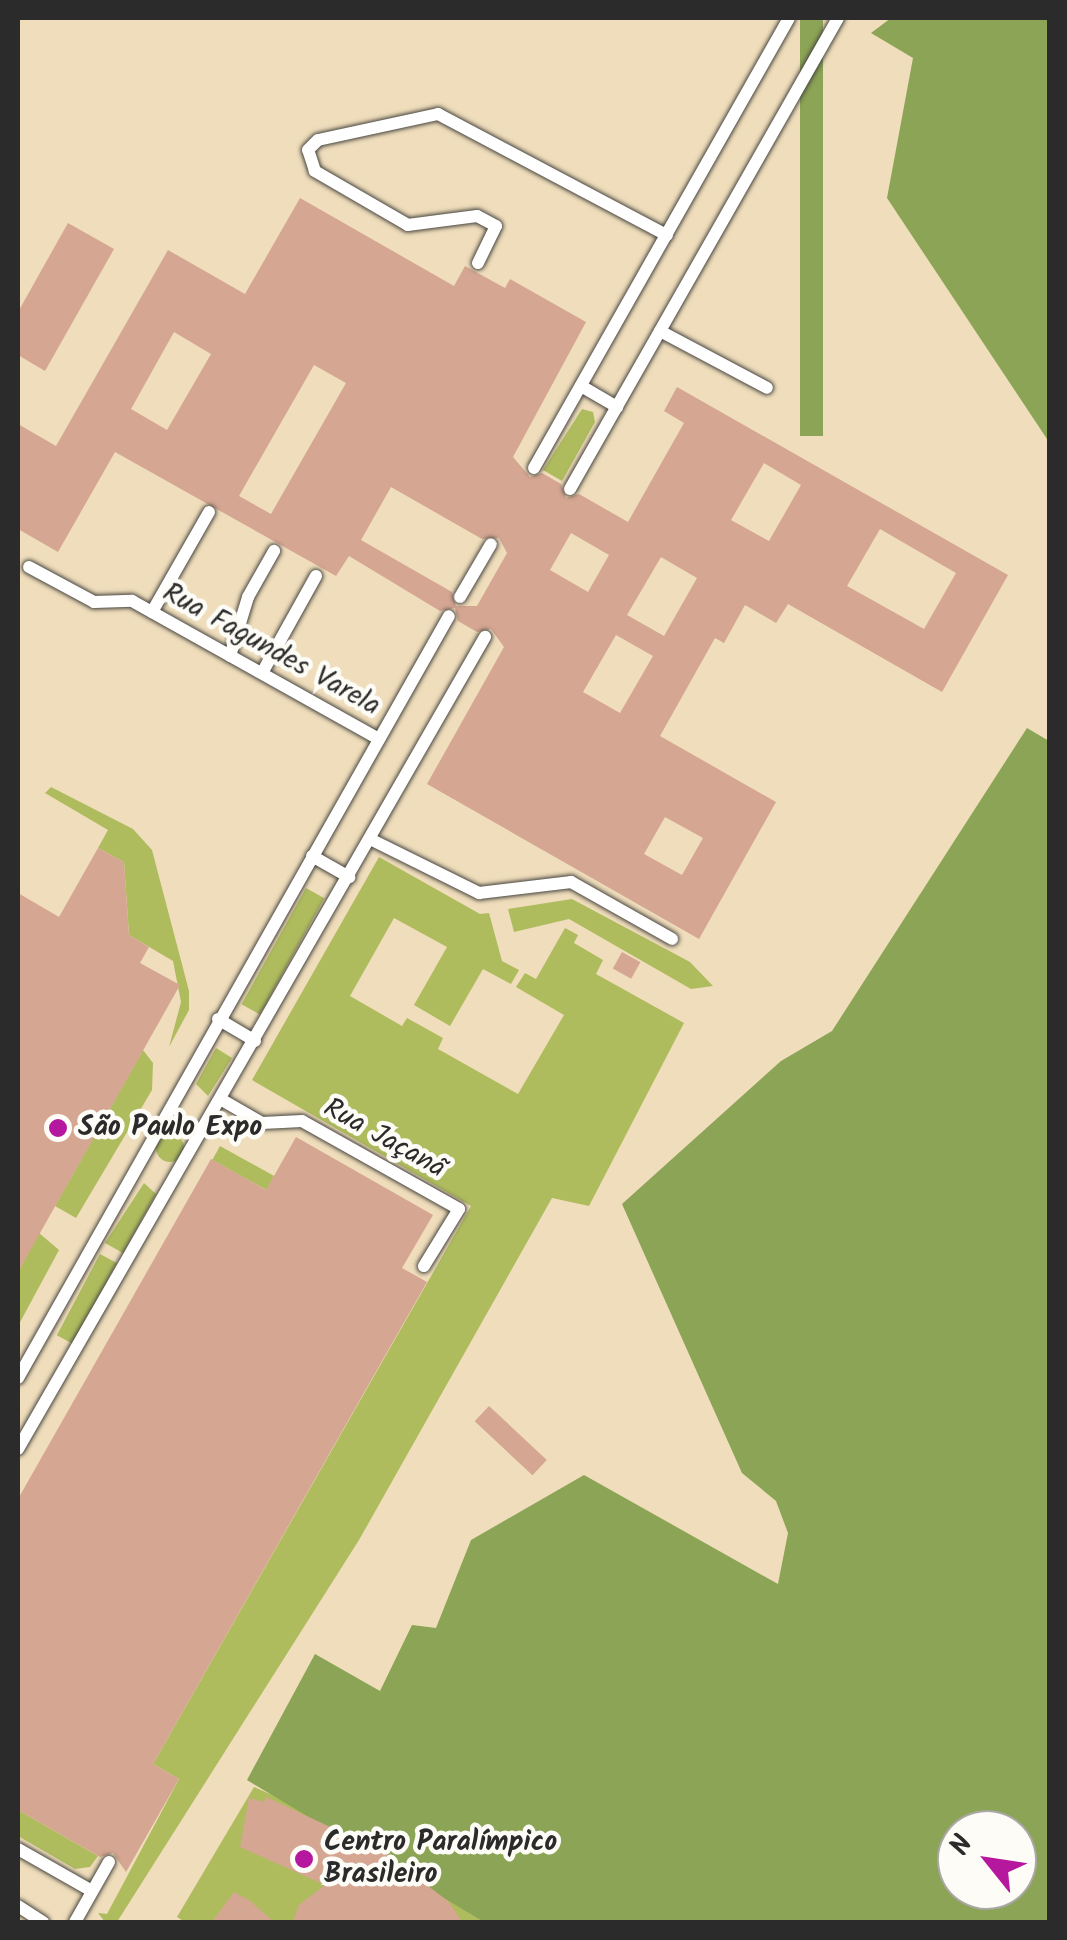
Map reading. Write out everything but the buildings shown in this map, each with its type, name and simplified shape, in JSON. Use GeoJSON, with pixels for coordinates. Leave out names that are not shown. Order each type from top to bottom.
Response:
{"type":"FeatureCollection","features":[{"type":"Feature","properties":{"kind":"lane"},"geometry":{"type":"LineString","coordinates":[[534,468],[789,18]]}},
{"type":"Feature","properties":{"kind":"lane"},"geometry":{"type":"LineString","coordinates":[[570,489],[838,18]]}},
{"type":"Feature","properties":{"kind":"lane"},"geometry":{"type":"LineString","coordinates":[[478,263],[496,226],[477,216],[408,225],[315,171],[308,150],[318,140],[438,114],[667,235]]}},
{"type":"Feature","properties":{"kind":"lane"},"geometry":{"type":"LineString","coordinates":[[660,332],[767,388]]}},
{"type":"Feature","properties":{"kind":"lane"},"geometry":{"type":"LineString","coordinates":[[580,386],[617,407]]}},
{"type":"Feature","properties":{"kind":"lane"},"geometry":{"type":"LineString","coordinates":[[29,567],[94,602],[127,599],[146,608],[209,512]]}},
{"type":"Feature","properties":{"kind":"lane"},"geometry":{"type":"LineString","coordinates":[[460,597],[490,544]]}},
{"type":"Feature","properties":{"kind":"lane"},"geometry":{"type":"LineString","coordinates":[[230,656],[249,594],[274,551]]}},
{"type":"Feature","properties":{"kind":"lane"},"geometry":{"type":"LineString","coordinates":[[262,673],[316,576]]}},
{"type":"Feature","properties":{"kind":"lane","name":"Rua Fagundes Varela"},"geometry":{"type":"LineString","coordinates":[[146,608],[379,739]]}},
{"type":"Feature","properties":{"kind":"lane"},"geometry":{"type":"LineString","coordinates":[[18,1378],[218,1019],[450,616]]}},
{"type":"Feature","properties":{"kind":"lane"},"geometry":{"type":"LineString","coordinates":[[18,1448],[486,637]]}},
{"type":"Feature","properties":{"kind":"lane"},"geometry":{"type":"LineString","coordinates":[[370,839],[479,893],[571,882],[672,939]]}},
{"type":"Feature","properties":{"kind":"lane"},"geometry":{"type":"LineString","coordinates":[[312,856],[348,876]]}},
{"type":"Feature","properties":{"kind":"lane"},"geometry":{"type":"LineString","coordinates":[[218,1019],[255,1041]]}},
{"type":"Feature","properties":{"kind":"lane","name":"Rua Jaçanã"},"geometry":{"type":"LineString","coordinates":[[222,1100],[262,1123],[302,1121],[459,1210],[424,1266]]}},
{"type":"Feature","properties":{"kind":"lane"},"geometry":{"type":"LineString","coordinates":[[18,1849],[92,1891]]}},
{"type":"Feature","properties":{"kind":"lane"},"geometry":{"type":"LineString","coordinates":[[75,1922],[109,1862]]}},
{"type":"Feature","properties":{"kind":"lane"},"geometry":{"type":"LineString","coordinates":[[18,1906],[43,1922]]}},
{"type":"Feature","properties":{"kind":"green space"},"geometry":{"type":"Polygon","coordinates":[[[800,18],[823,18],[823,436],[800,436],[800,18]]]}},
{"type":"Feature","properties":{"kind":"green space"},"geometry":{"type":"Polygon","coordinates":[[[891,18],[1049,18],[1049,442],[887,198],[913,58],[871,33],[891,18]]]}},
{"type":"Feature","properties":{"kind":"green space"},"geometry":{"type":"Polygon","coordinates":[[[582,409],[593,412],[595,422],[562,481],[543,470],[582,409]]]}},
{"type":"Feature","properties":{"kind":"green space"},"geometry":{"type":"Polygon","coordinates":[[[1027,728],[1049,741],[1049,1922],[484,1922],[247,1780],[315,1654],[380,1691],[412,1625],[436,1628],[471,1540],[584,1475],[778,1584],[788,1533],[776,1501],[742,1473],[622,1204],[781,1061],[832,1031],[1027,728]]]}},
{"type":"Feature","properties":{"kind":"green space"},"geometry":{"type":"Polygon","coordinates":[[[51,787],[133,829],[152,850],[189,991],[189,1010],[169,1047],[181,1002],[173,961],[129,935],[124,862],[98,848],[108,830],[45,793],[51,787]]]}},
{"type":"Feature","properties":{"kind":"green space"},"geometry":{"type":"Polygon","coordinates":[[[379,857],[480,914],[489,913],[502,961],[519,970],[511,984],[483,969],[450,1026],[414,1005],[447,947],[394,918],[350,996],[402,1026],[407,1018],[443,1038],[438,1049],[518,1094],[564,1015],[516,987],[525,973],[536,979],[565,928],[578,935],[574,943],[603,960],[596,974],[684,1023],[589,1206],[552,1198],[359,1540],[117,1922],[105,1922],[98,1913],[107,1914],[179,1779],[153,1764],[471,1206],[252,1080],[379,857]]]}},
{"type":"Feature","properties":{"kind":"green space"},"geometry":{"type":"Polygon","coordinates":[[[306,888],[324,898],[260,1015],[242,1004],[306,888]]]}},
{"type":"Feature","properties":{"kind":"green space"},"geometry":{"type":"Polygon","coordinates":[[[572,899],[690,962],[713,986],[691,989],[569,919],[514,932],[508,909],[572,899]]]}},
{"type":"Feature","properties":{"kind":"green space"},"geometry":{"type":"Polygon","coordinates":[[[216,1048],[232,1058],[208,1096],[196,1084],[216,1048]]]}},
{"type":"Feature","properties":{"kind":"green space"},"geometry":{"type":"Polygon","coordinates":[[[143,1050],[153,1063],[152,1090],[76,1218],[55,1206],[143,1050]]]}},
{"type":"Feature","properties":{"kind":"green space"},"geometry":{"type":"Polygon","coordinates":[[[170,1134],[180,1138],[184,1148],[180,1158],[170,1162],[160,1158],[156,1148],[160,1138],[170,1134]]]}},
{"type":"Feature","properties":{"kind":"green space"},"geometry":{"type":"Polygon","coordinates":[[[220,1146],[274,1176],[266,1190],[212,1160],[220,1146]]]}},
{"type":"Feature","properties":{"kind":"green space"},"geometry":{"type":"Polygon","coordinates":[[[144,1183],[156,1194],[123,1253],[105,1243],[144,1183]]]}},
{"type":"Feature","properties":{"kind":"green space"},"geometry":{"type":"Polygon","coordinates":[[[39,1233],[59,1250],[18,1326],[18,1272],[39,1233]]]}},
{"type":"Feature","properties":{"kind":"green space"},"geometry":{"type":"Polygon","coordinates":[[[100,1254],[117,1263],[74,1344],[57,1335],[100,1254]]]}},
{"type":"Feature","properties":{"kind":"green space","name":"Centro Paralímpico Brasileiro"},"geometry":{"type":"Polygon","coordinates":[[[254,1787],[325,1818],[484,1922],[185,1922],[177,1917],[254,1787]]]}},
{"type":"Feature","properties":{"kind":"green space"},"geometry":{"type":"Polygon","coordinates":[[[18,1810],[98,1856],[90,1867],[75,1869],[18,1836],[18,1810]]]}},
{"type":"Feature","properties":{"kind":"place","name":"São Paulo Expo"},"geometry":{"type":"Point","coordinates":[58,1128]}},
{"type":"Feature","properties":{"kind":"place","name":"Centro Paralímpico Brasileiro"},"geometry":{"type":"Point","coordinates":[304,1859]}}]}
